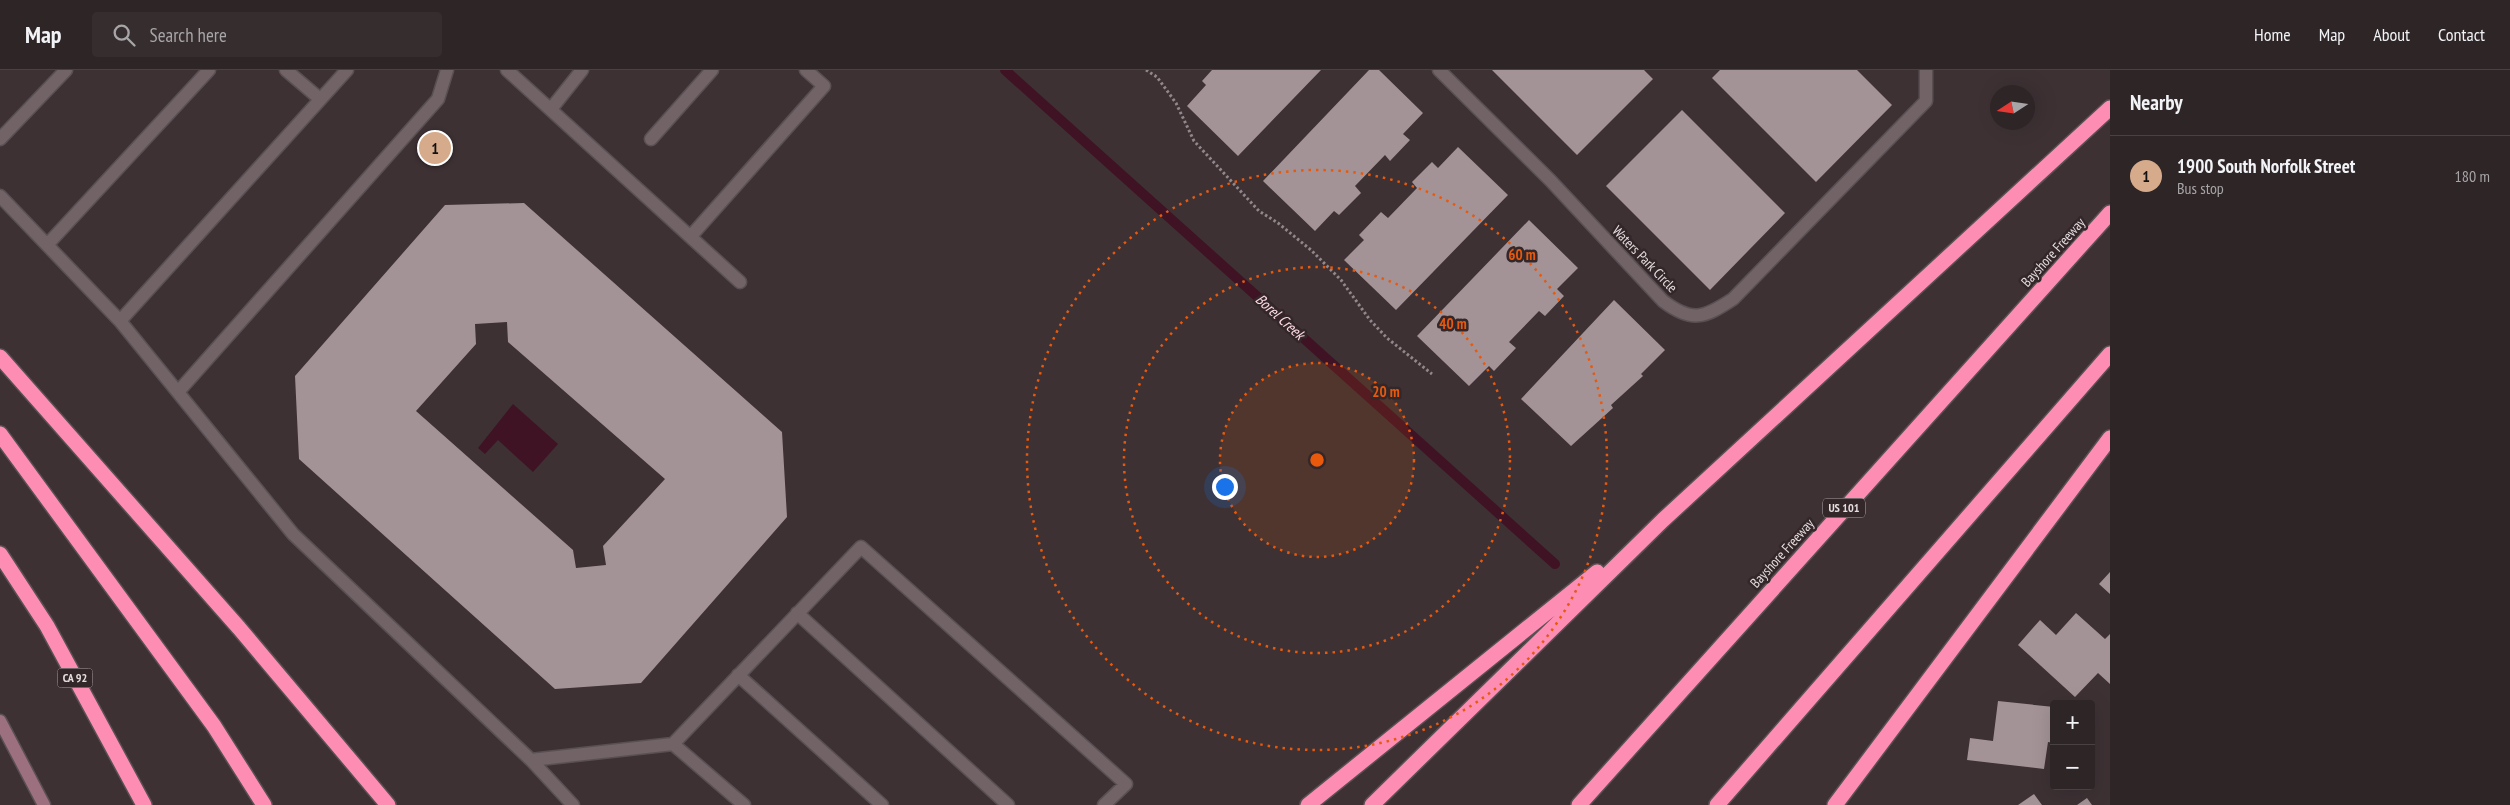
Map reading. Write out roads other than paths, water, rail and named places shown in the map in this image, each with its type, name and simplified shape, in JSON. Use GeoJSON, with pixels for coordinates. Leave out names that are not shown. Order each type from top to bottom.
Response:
{"type":"FeatureCollection","features":[{"type":"Feature","properties":{"kind":"highway"},"geometry":{"type":"LineString","coordinates":[[1372,805],[1663,520],[2110,108]]}},
{"type":"Feature","properties":{"kind":"highway","name":"Bayshore Freeway"},"geometry":{"type":"LineString","coordinates":[[1579,805],[2110,213]]}},
{"type":"Feature","properties":{"kind":"highway"},"geometry":{"type":"LineString","coordinates":[[1717,805],[2110,354]]}},
{"type":"Feature","properties":{"kind":"highway"},"geometry":{"type":"LineString","coordinates":[[0,356],[239,628],[388,805]]}},
{"type":"Feature","properties":{"kind":"highway"},"geometry":{"type":"LineString","coordinates":[[0,434],[214,726],[264,805]]}},
{"type":"Feature","properties":{"kind":"highway"},"geometry":{"type":"LineString","coordinates":[[1835,805],[2110,438]]}},
{"type":"Feature","properties":{"kind":"highway"},"geometry":{"type":"LineString","coordinates":[[1308,805],[1663,520]]}},
{"type":"Feature","properties":{"kind":"highway","name":"CA 92"},"geometry":{"type":"LineString","coordinates":[[0,554],[47,626],[144,805]]}},
{"type":"Feature","properties":{"kind":"main road"},"geometry":{"type":"LineString","coordinates":[[0,721],[44,805]]}},
{"type":"Feature","properties":{"kind":"street"},"geometry":{"type":"LineString","coordinates":[[0,139],[66,70]]}},
{"type":"Feature","properties":{"kind":"street"},"geometry":{"type":"LineString","coordinates":[[47,245],[210,70]]}},
{"type":"Feature","properties":{"kind":"street"},"geometry":{"type":"LineString","coordinates":[[286,70],[320,100]]}},
{"type":"Feature","properties":{"kind":"street"},"geometry":{"type":"LineString","coordinates":[[120,321],[347,70]]}},
{"type":"Feature","properties":{"kind":"street"},"geometry":{"type":"LineString","coordinates":[[178,392],[438,99],[447,70]]}},
{"type":"Feature","properties":{"kind":"street"},"geometry":{"type":"LineString","coordinates":[[507,70],[740,282]]}},
{"type":"Feature","properties":{"kind":"street"},"geometry":{"type":"LineString","coordinates":[[550,110],[582,70]]}},
{"type":"Feature","properties":{"kind":"street"},"geometry":{"type":"LineString","coordinates":[[651,139],[712,70]]}},
{"type":"Feature","properties":{"kind":"street"},"geometry":{"type":"LineString","coordinates":[[690,236],[824,86],[806,70]]}},
{"type":"Feature","properties":{"kind":"street","name":"Waters Park Circle"},"geometry":{"type":"LineString","coordinates":[[1439,70],[1550,180],[1663,301],[1679,313],[1694,316],[1713,312],[1733,299],[1926,100],[1926,70]]}},
{"type":"Feature","properties":{"kind":"street"},"geometry":{"type":"LineString","coordinates":[[0,196],[120,321],[293,534],[531,760],[573,805]]}},
{"type":"Feature","properties":{"kind":"street"},"geometry":{"type":"LineString","coordinates":[[531,760],[673,744],[861,547],[1126,784],[1104,805]]}},
{"type":"Feature","properties":{"kind":"street"},"geometry":{"type":"LineString","coordinates":[[797,614],[1008,805]]}},
{"type":"Feature","properties":{"kind":"street"},"geometry":{"type":"LineString","coordinates":[[738,675],[882,805]]}},
{"type":"Feature","properties":{"kind":"street"},"geometry":{"type":"LineString","coordinates":[[673,744],[744,805]]}},
{"type":"Feature","properties":{"kind":"waterway","name":"Borel Creek"},"geometry":{"type":"LineString","coordinates":[[1005,70],[1555,564]]}},
{"type":"Feature","properties":{"kind":"place","name":"1900 South Norfolk Street"},"geometry":{"type":"Point","coordinates":[435,148]}}]}
